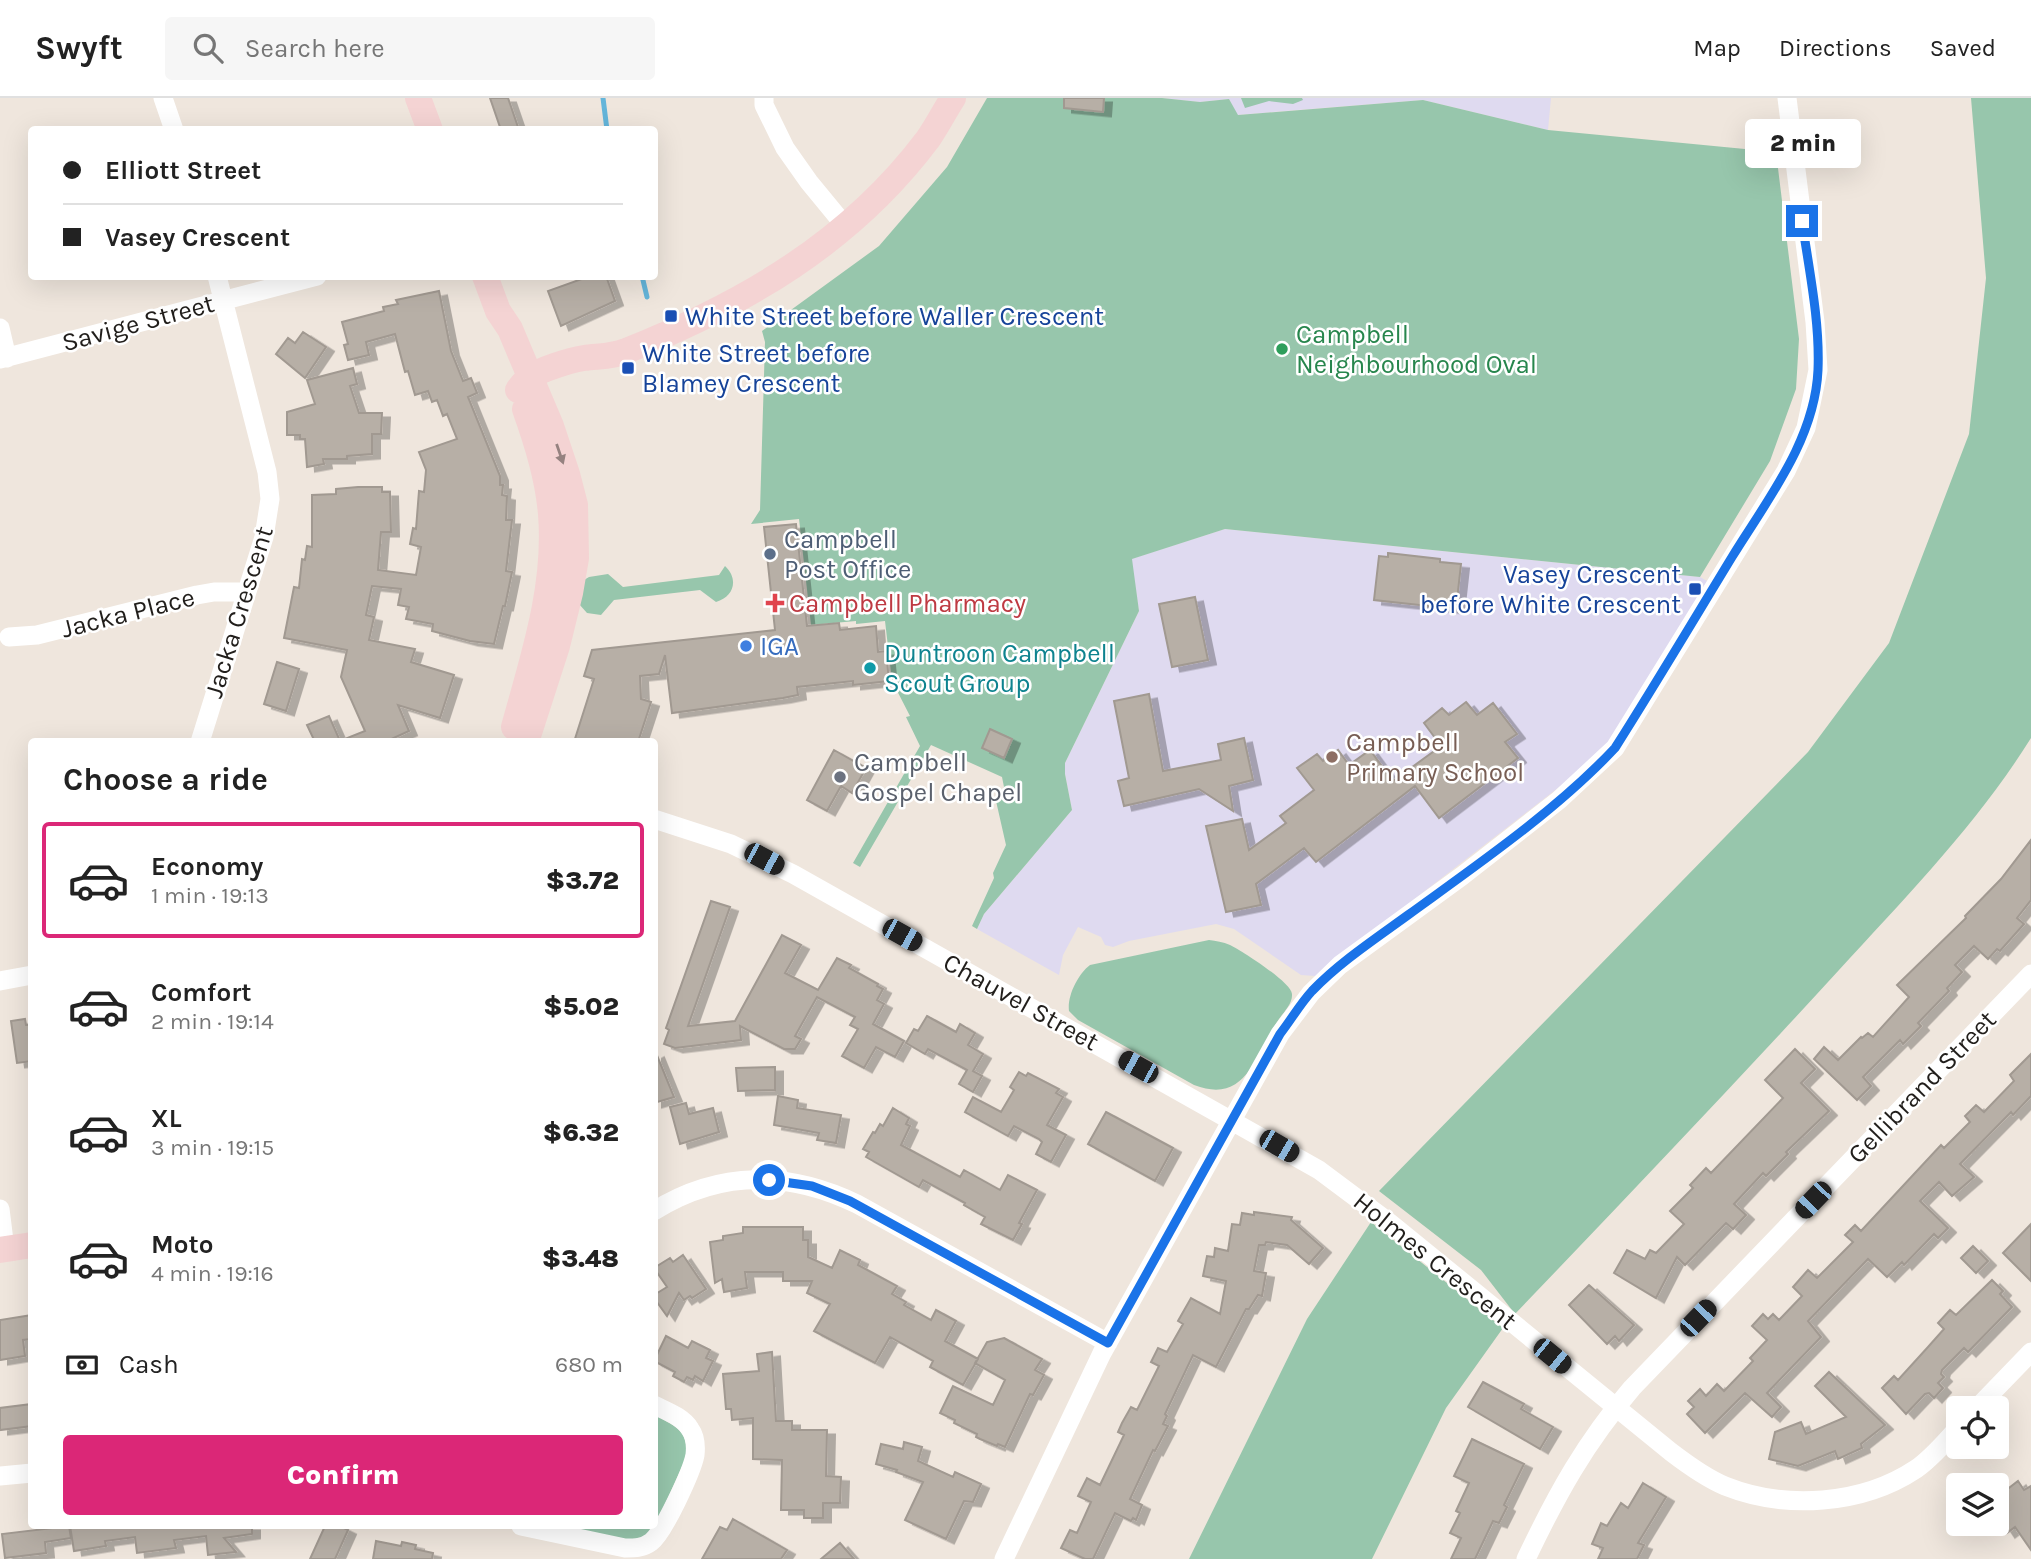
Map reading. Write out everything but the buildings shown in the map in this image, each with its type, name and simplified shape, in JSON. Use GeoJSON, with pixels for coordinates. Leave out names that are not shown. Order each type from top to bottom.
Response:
{"type":"FeatureCollection","features":[{"type":"Feature","properties":{"kind":"street"},"geometry":{"type":"LineString","coordinates":[[163,98],[173,126]]}},
{"type":"Feature","properties":{"kind":"street"},"geometry":{"type":"LineString","coordinates":[[418,98],[428,126]]}},
{"type":"Feature","properties":{"kind":"street"},"geometry":{"type":"LineString","coordinates":[[764,98],[785,148],[808,182],[846,227]]}},
{"type":"Feature","properties":{"kind":"street"},"geometry":{"type":"LineString","coordinates":[[528,386],[594,368],[613,356],[679,330],[720,310],[793,268],[846,227],[889,183],[928,139],[953,98]]}},
{"type":"Feature","properties":{"kind":"street"},"geometry":{"type":"LineString","coordinates":[[1004,1559],[1108,1343],[1280,1034],[1311,993],[1340,965],[1462,876],[1559,800],[1615,748],[1786,471],[1806,428],[1818,370],[1815,322],[1787,98]]}},
{"type":"Feature","properties":{"kind":"street","name":"Jacka Crescent"},"geometry":{"type":"LineString","coordinates":[[201,738],[266,530],[270,493],[267,471],[217,280]]}},
{"type":"Feature","properties":{"kind":"street","name":"Savige Street"},"geometry":{"type":"LineString","coordinates":[[3,359],[302,280]]}},
{"type":"Feature","properties":{"kind":"street"},"geometry":{"type":"LineString","coordinates":[[487,280],[509,329],[528,386],[551,426],[561,495],[576,528],[575,570],[566,612],[541,663],[511,738]]}},
{"type":"Feature","properties":{"kind":"street"},"geometry":{"type":"LineString","coordinates":[[0,328],[3,359]]}},
{"type":"Feature","properties":{"kind":"street"},"geometry":{"type":"LineString","coordinates":[[527,738],[541,663],[551,543],[561,495]]}},
{"type":"Feature","properties":{"kind":"street"},"geometry":{"type":"LineString","coordinates":[[547,591],[575,570]]}},
{"type":"Feature","properties":{"kind":"street"},"geometry":{"type":"LineString","coordinates":[[547,591],[566,612]]}},
{"type":"Feature","properties":{"kind":"street","name":"Jacka Place"},"geometry":{"type":"LineString","coordinates":[[9,637],[37,635],[209,593],[247,592]]}},
{"type":"Feature","properties":{"kind":"street","name":"Chauvel Street"},"geometry":{"type":"LineString","coordinates":[[658,820],[722,841],[764,859],[1233,1120]]}},
{"type":"Feature","properties":{"kind":"street","name":"Gellibrand Street"},"geometry":{"type":"LineString","coordinates":[[1526,1559],[1567,1476],[1616,1407],[1656,1362],[2031,974]]}},
{"type":"Feature","properties":{"kind":"street"},"geometry":{"type":"LineString","coordinates":[[0,981],[28,976]]}},
{"type":"Feature","properties":{"kind":"street","name":"Holmes Crescent"},"geometry":{"type":"LineString","coordinates":[[1233,1120],[1308,1163],[1350,1192],[1677,1457],[1718,1482],[1751,1494],[1793,1500],[1840,1497],[1888,1483],[1923,1464],[1946,1440]]}},
{"type":"Feature","properties":{"kind":"street"},"geometry":{"type":"LineString","coordinates":[[658,1209],[694,1191],[729,1182],[777,1180],[820,1188],[857,1204],[1108,1343]]}},
{"type":"Feature","properties":{"kind":"street"},"geometry":{"type":"LineString","coordinates":[[0,1209],[3,1249],[28,1246]]}},
{"type":"Feature","properties":{"kind":"street"},"geometry":{"type":"LineString","coordinates":[[1989,1396],[2031,1352]]}},
{"type":"Feature","properties":{"kind":"street"},"geometry":{"type":"LineString","coordinates":[[536,1529],[625,1548],[638,1548],[652,1542],[662,1529],[677,1496],[693,1460],[695,1447],[693,1434],[686,1423],[658,1407]]}},
{"type":"Feature","properties":{"kind":"street"},"geometry":{"type":"LineString","coordinates":[[0,1476],[28,1472]]}},
{"type":"Feature","properties":{"kind":"shaded area"},"geometry":{"type":"Polygon","coordinates":[[[1162,98],[1551,98],[1548,130],[1423,100],[1237,115],[1229,99],[1200,102],[1162,98]]]}},
{"type":"Feature","properties":{"kind":"shaded area","name":"Campbell Primary School"},"geometry":{"type":"Polygon","coordinates":[[[1225,529],[1700,577],[1707,581],[1622,727],[1585,767],[1315,976],[1301,975],[1234,929],[1216,924],[1129,941],[1113,947],[1105,945],[1101,937],[1078,927],[1063,955],[1059,975],[977,929],[984,914],[1072,810],[1065,763],[1139,611],[1131,559],[1225,529]]]}},
{"type":"Feature","properties":{"kind":"green space"},"geometry":{"type":"Polygon","coordinates":[[[987,98],[1162,98],[1200,102],[1229,99],[1238,115],[1423,100],[1548,130],[1776,152],[1799,339],[1796,389],[1770,461],[1700,577],[1225,529],[1132,559],[1139,611],[1065,763],[1072,810],[984,914],[977,929],[972,926],[1006,845],[996,801],[1004,787],[1002,777],[931,745],[860,867],[853,863],[920,746],[906,717],[910,716],[892,681],[885,621],[811,625],[799,519],[751,524],[760,510],[765,342],[762,331],[879,246],[947,167],[987,98]]]}},
{"type":"Feature","properties":{"kind":"green space"},"geometry":{"type":"Polygon","coordinates":[[[1241,98],[1303,100],[1293,104],[1269,101],[1245,108],[1241,98]]]}},
{"type":"Feature","properties":{"kind":"green space"},"geometry":{"type":"Polygon","coordinates":[[[1971,98],[2031,98],[2031,738],[1988,800],[1916,886],[1719,1100],[1515,1314],[1481,1270],[1379,1191],[1808,752],[1889,643],[1969,434],[1986,278],[1971,98]]]}},
{"type":"Feature","properties":{"kind":"green space"},"geometry":{"type":"Polygon","coordinates":[[[725,566],[732,576],[733,587],[727,596],[716,602],[700,590],[614,600],[601,615],[587,613],[579,604],[584,580],[589,577],[608,574],[623,587],[719,575],[725,566]]]}},
{"type":"Feature","properties":{"kind":"green space"},"geometry":{"type":"Polygon","coordinates":[[[1209,940],[1230,945],[1255,960],[1284,982],[1292,994],[1289,1005],[1255,1062],[1237,1083],[1226,1088],[1212,1089],[1194,1085],[1078,1020],[1069,1011],[1074,986],[1090,965],[1209,940]]]}},
{"type":"Feature","properties":{"kind":"green space"},"geometry":{"type":"Polygon","coordinates":[[[1371,1222],[1503,1328],[1446,1408],[1372,1559],[1189,1559],[1307,1319],[1371,1222]]]}},
{"type":"Feature","properties":{"kind":"green space"},"geometry":{"type":"Polygon","coordinates":[[[658,1417],[684,1436],[685,1460],[658,1520],[658,1417]]]}},
{"type":"Feature","properties":{"kind":"green space"},"geometry":{"type":"Polygon","coordinates":[[[570,1529],[653,1529],[634,1540],[608,1538],[570,1529]]]}},
{"type":"Feature","properties":{"kind":"waterway"},"geometry":{"type":"LineString","coordinates":[[603,98],[606,126]]}},
{"type":"Feature","properties":{"kind":"waterway"},"geometry":{"type":"LineString","coordinates":[[643,280],[647,297]]}},
{"type":"Feature","properties":{"kind":"place","name":"White Street before Waller Crescent"},"geometry":{"type":"Point","coordinates":[671,316]}},
{"type":"Feature","properties":{"kind":"place","name":"Campbell Neighbourhood Oval"},"geometry":{"type":"Point","coordinates":[1282,349]}},
{"type":"Feature","properties":{"kind":"place","name":"White Street before Blamey Crescent"},"geometry":{"type":"Point","coordinates":[628,368]}},
{"type":"Feature","properties":{"kind":"place","name":"Campbell Post Office"},"geometry":{"type":"Point","coordinates":[770,554]}},
{"type":"Feature","properties":{"kind":"place","name":"Vasey Crescent before White Crescent"},"geometry":{"type":"Point","coordinates":[1695,589]}},
{"type":"Feature","properties":{"kind":"place","name":"Campbell Pharmacy"},"geometry":{"type":"Point","coordinates":[775,603]}},
{"type":"Feature","properties":{"kind":"place","name":"IGA"},"geometry":{"type":"Point","coordinates":[746,646]}},
{"type":"Feature","properties":{"kind":"place","name":"Duntroon Campbell Scout Group"},"geometry":{"type":"Point","coordinates":[870,668]}},
{"type":"Feature","properties":{"kind":"place","name":"Campbell Primary School"},"geometry":{"type":"Point","coordinates":[1332,757]}},
{"type":"Feature","properties":{"kind":"place","name":"Campbell Gospel Chapel"},"geometry":{"type":"Point","coordinates":[840,777]}},
{"type":"Feature","properties":{"kind":"route"},"geometry":{"type":"LineString","coordinates":[[769,1180],[798,1182],[850,1201],[1108,1343],[1280,1034],[1311,993],[1340,965],[1462,876],[1559,800],[1602,762],[1615,748],[1704,607],[1786,471],[1806,428],[1815,395],[1818,370],[1815,322],[1802,221]]}}]}
